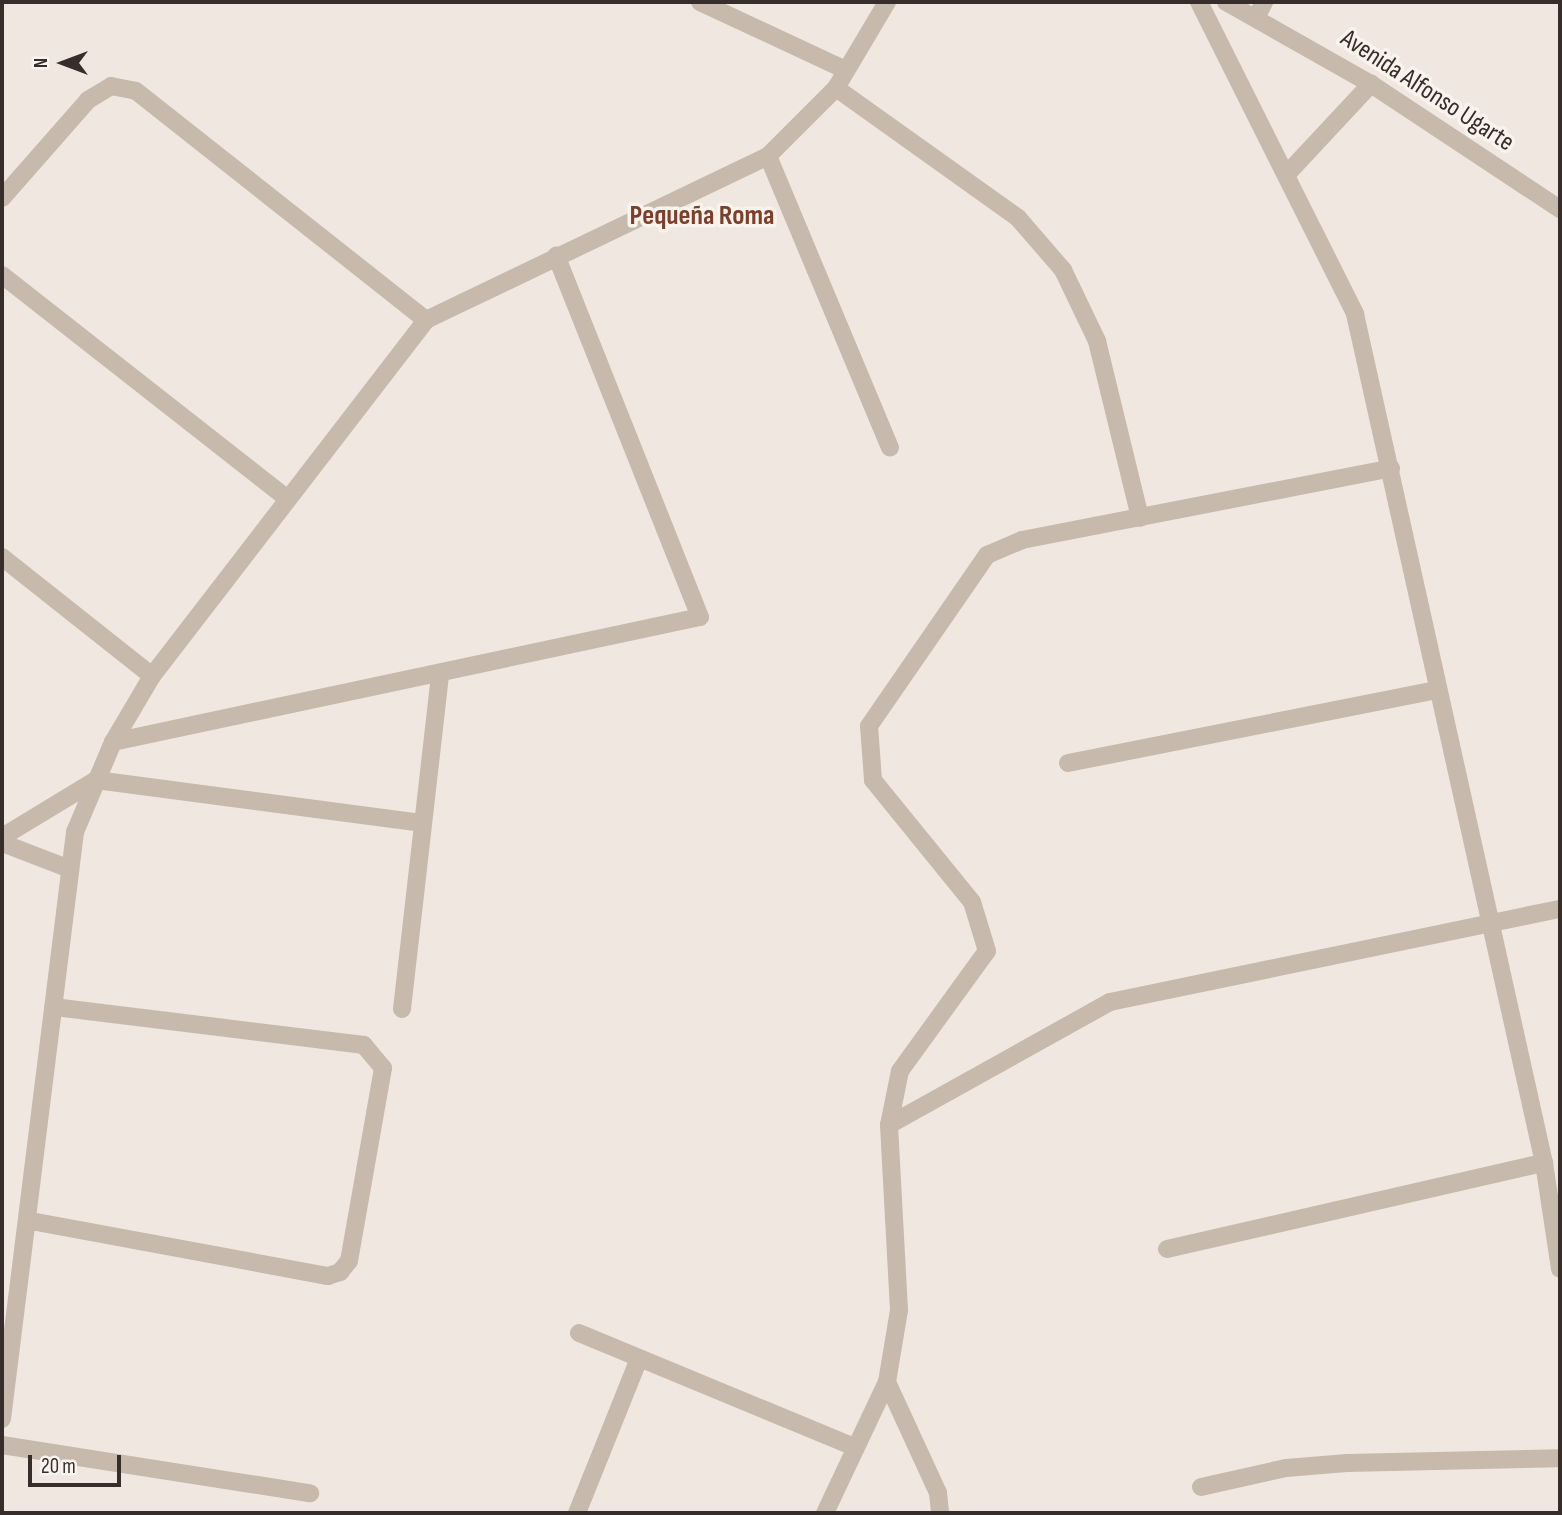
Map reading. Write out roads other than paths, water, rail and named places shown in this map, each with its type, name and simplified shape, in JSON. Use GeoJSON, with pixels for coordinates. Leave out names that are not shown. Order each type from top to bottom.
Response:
{"type":"FeatureCollection","features":[{"type":"Feature","properties":{"kind":"street"},"geometry":{"type":"LineString","coordinates":[[699,2],[846,70]]}},
{"type":"Feature","properties":{"kind":"street"},"geometry":{"type":"LineString","coordinates":[[2,1419],[31,1221],[53,1007],[75,832],[113,742],[152,677],[286,498],[426,320],[768,156],[835,88],[887,2]]}},
{"type":"Feature","properties":{"kind":"street"},"geometry":{"type":"LineString","coordinates":[[1199,2],[1355,314],[1391,468],[1436,690],[1544,1163],[1560,1269]]}},
{"type":"Feature","properties":{"kind":"street","name":"Avenida Alfonso Ugarte"},"geometry":{"type":"LineString","coordinates":[[1226,2],[1261,9],[1560,209]]}},
{"type":"Feature","properties":{"kind":"street"},"geometry":{"type":"LineString","coordinates":[[1286,175],[1371,84]]}},
{"type":"Feature","properties":{"kind":"street"},"geometry":{"type":"LineString","coordinates":[[2,198],[88,100],[111,86],[136,91],[426,320]]}},
{"type":"Feature","properties":{"kind":"street"},"geometry":{"type":"LineString","coordinates":[[835,88],[1018,218],[1063,270],[1097,341],[1140,518]]}},
{"type":"Feature","properties":{"kind":"street"},"geometry":{"type":"LineString","coordinates":[[768,156],[890,447]]}},
{"type":"Feature","properties":{"kind":"street"},"geometry":{"type":"LineString","coordinates":[[113,742],[700,617],[556,256]]}},
{"type":"Feature","properties":{"kind":"street"},"geometry":{"type":"LineString","coordinates":[[2,275],[286,498]]}},
{"type":"Feature","properties":{"kind":"street"},"geometry":{"type":"LineString","coordinates":[[825,1513],[887,1382],[899,1310],[889,1125],[900,1071],[987,951],[972,902],[873,780],[869,726],[987,555],[1022,540],[1391,468]]}},
{"type":"Feature","properties":{"kind":"street"},"geometry":{"type":"LineString","coordinates":[[2,557],[152,677]]}},
{"type":"Feature","properties":{"kind":"street"},"geometry":{"type":"LineString","coordinates":[[402,1009],[440,674]]}},
{"type":"Feature","properties":{"kind":"street"},"geometry":{"type":"LineString","coordinates":[[1068,763],[1436,690]]}},
{"type":"Feature","properties":{"kind":"street"},"geometry":{"type":"LineString","coordinates":[[2,837],[96,780],[421,823]]}},
{"type":"Feature","properties":{"kind":"street"},"geometry":{"type":"LineString","coordinates":[[2,844],[70,869]]}},
{"type":"Feature","properties":{"kind":"street"},"geometry":{"type":"LineString","coordinates":[[889,1125],[1110,1002],[1560,909]]}},
{"type":"Feature","properties":{"kind":"street"},"geometry":{"type":"LineString","coordinates":[[31,1221],[328,1276],[340,1272],[349,1261],[383,1068],[365,1045],[53,1007]]}},
{"type":"Feature","properties":{"kind":"street"},"geometry":{"type":"LineString","coordinates":[[1167,1249],[1544,1163]]}},
{"type":"Feature","properties":{"kind":"street"},"geometry":{"type":"LineString","coordinates":[[579,1333],[854,1447]]}},
{"type":"Feature","properties":{"kind":"street"},"geometry":{"type":"LineString","coordinates":[[577,1513],[639,1359]]}},
{"type":"Feature","properties":{"kind":"street"},"geometry":{"type":"LineString","coordinates":[[887,1382],[938,1493],[940,1513]]}},
{"type":"Feature","properties":{"kind":"street"},"geometry":{"type":"LineString","coordinates":[[2,1445],[310,1493]]}},
{"type":"Feature","properties":{"kind":"street"},"geometry":{"type":"LineString","coordinates":[[1201,1488],[1348,1462],[1560,1458]]}},
{"type":"Feature","properties":{"kind":"district","name":"Pequeña Roma"},"geometry":{"type":"Point","coordinates":[702,216]}}]}
